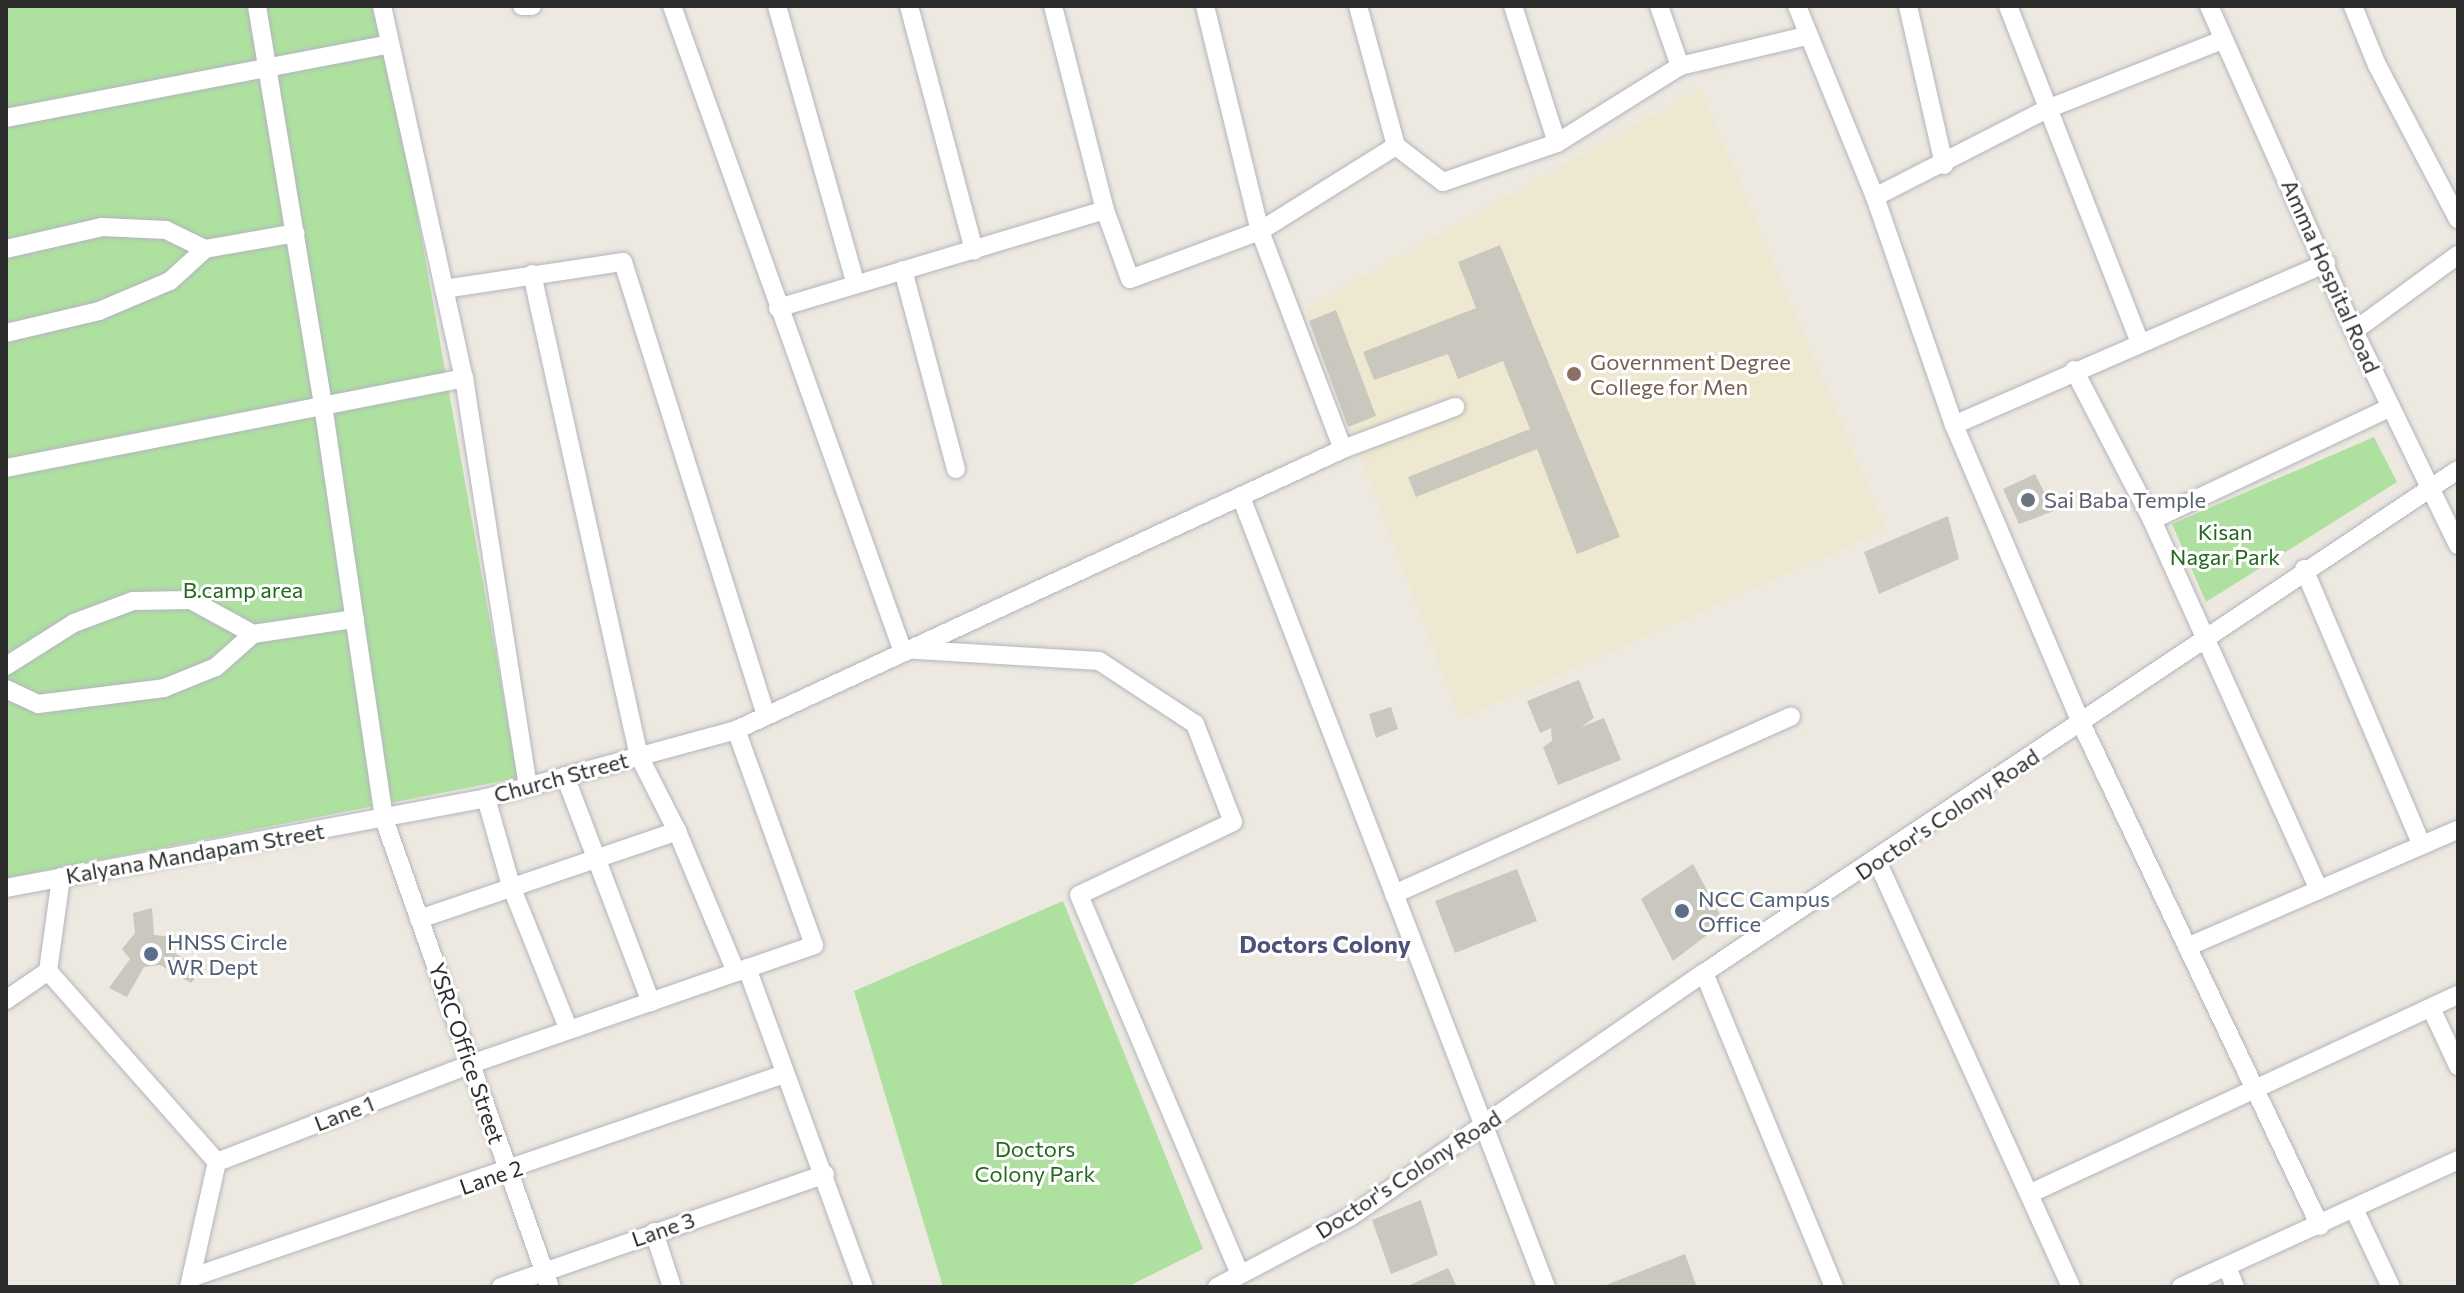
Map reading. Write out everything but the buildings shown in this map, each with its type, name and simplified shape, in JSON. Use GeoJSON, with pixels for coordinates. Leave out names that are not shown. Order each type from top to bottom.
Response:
{"type":"FeatureCollection","features":[{"type":"Feature","properties":{"kind":"street","name":"YSRC Office Street"},"geometry":{"type":"LineString","coordinates":[[257,6],[270,67],[323,405],[384,819],[547,1279]]}},
{"type":"Feature","properties":{"kind":"street"},"geometry":{"type":"LineString","coordinates":[[382,6],[464,378],[528,786]]}},
{"type":"Feature","properties":{"kind":"street"},"geometry":{"type":"LineString","coordinates":[[522,6],[532,6]]}},
{"type":"Feature","properties":{"kind":"street"},"geometry":{"type":"LineString","coordinates":[[672,6],[902,649],[1099,661],[1195,724],[1233,822],[1079,895],[1240,1274]]}},
{"type":"Feature","properties":{"kind":"street"},"geometry":{"type":"LineString","coordinates":[[777,6],[855,282]]}},
{"type":"Feature","properties":{"kind":"street"},"geometry":{"type":"LineString","coordinates":[[909,6],[974,250]]}},
{"type":"Feature","properties":{"kind":"street"},"geometry":{"type":"LineString","coordinates":[[1053,6],[1105,210],[1130,279],[1260,231],[1396,146]]}},
{"type":"Feature","properties":{"kind":"street"},"geometry":{"type":"LineString","coordinates":[[1205,6],[1260,231],[1343,449]]}},
{"type":"Feature","properties":{"kind":"street"},"geometry":{"type":"LineString","coordinates":[[1358,6],[1396,146],[1443,182],[1557,143],[1680,66],[1806,36]]}},
{"type":"Feature","properties":{"kind":"street"},"geometry":{"type":"LineString","coordinates":[[1513,6],[1557,143]]}},
{"type":"Feature","properties":{"kind":"street"},"geometry":{"type":"LineString","coordinates":[[1659,6],[1680,66]]}},
{"type":"Feature","properties":{"kind":"street"},"geometry":{"type":"LineString","coordinates":[[1797,6],[1806,36],[1875,197],[1954,425],[2081,723],[2320,1226]]}},
{"type":"Feature","properties":{"kind":"street"},"geometry":{"type":"LineString","coordinates":[[1908,6],[1944,165]]}},
{"type":"Feature","properties":{"kind":"street"},"geometry":{"type":"LineString","coordinates":[[2008,6],[2139,341]]}},
{"type":"Feature","properties":{"kind":"street","name":"Amma Hospital Road"},"geometry":{"type":"LineString","coordinates":[[2209,6],[2354,331],[2458,545]]}},
{"type":"Feature","properties":{"kind":"street"},"geometry":{"type":"LineString","coordinates":[[2353,6],[2377,65],[2458,219]]}},
{"type":"Feature","properties":{"kind":"street"},"geometry":{"type":"LineString","coordinates":[[1875,197],[1944,165],[2047,109],[2222,40]]}},
{"type":"Feature","properties":{"kind":"street"},"geometry":{"type":"LineString","coordinates":[[6,118],[389,44]]}},
{"type":"Feature","properties":{"kind":"street"},"geometry":{"type":"LineString","coordinates":[[778,308],[855,282],[1105,210]]}},
{"type":"Feature","properties":{"kind":"street"},"geometry":{"type":"LineString","coordinates":[[6,249],[102,227],[166,230],[205,249]]}},
{"type":"Feature","properties":{"kind":"street"},"geometry":{"type":"LineString","coordinates":[[6,333],[99,311],[170,281],[205,249],[296,233]]}},
{"type":"Feature","properties":{"kind":"street"},"geometry":{"type":"LineString","coordinates":[[2354,331],[2458,255]]}},
{"type":"Feature","properties":{"kind":"street"},"geometry":{"type":"LineString","coordinates":[[444,289],[623,262],[765,713]]}},
{"type":"Feature","properties":{"kind":"street"},"geometry":{"type":"LineString","coordinates":[[1954,425],[2139,341],[2326,263]]}},
{"type":"Feature","properties":{"kind":"street"},"geometry":{"type":"LineString","coordinates":[[903,270],[956,469]]}},
{"type":"Feature","properties":{"kind":"street"},"geometry":{"type":"LineString","coordinates":[[532,274],[639,756],[742,970],[825,1174],[864,1287]]}},
{"type":"Feature","properties":{"kind":"street"},"geometry":{"type":"LineString","coordinates":[[2074,370],[2152,520],[2319,890]]}},
{"type":"Feature","properties":{"kind":"street"},"geometry":{"type":"LineString","coordinates":[[6,468],[464,378]]}},
{"type":"Feature","properties":{"kind":"street","name":"Church Street"},"geometry":{"type":"LineString","coordinates":[[384,819],[486,798],[736,730],[765,713],[902,649],[1343,449],[1455,407]]}},
{"type":"Feature","properties":{"kind":"street"},"geometry":{"type":"LineString","coordinates":[[2152,520],[2391,407]]}},
{"type":"Feature","properties":{"kind":"street","name":"Doctor's Colony Road"},"geometry":{"type":"LineString","coordinates":[[1217,1287],[1350,1217],[1704,973],[1877,861],[2304,569],[2458,470]]}},
{"type":"Feature","properties":{"kind":"street"},"geometry":{"type":"LineString","coordinates":[[1241,497],[1546,1287]]}},
{"type":"Feature","properties":{"kind":"street"},"geometry":{"type":"LineString","coordinates":[[2304,569],[2422,845]]}},
{"type":"Feature","properties":{"kind":"street"},"geometry":{"type":"LineString","coordinates":[[6,666],[74,623],[133,601],[191,600],[253,634]]}},
{"type":"Feature","properties":{"kind":"street"},"geometry":{"type":"LineString","coordinates":[[6,689],[38,704],[164,688],[216,667],[253,634],[355,619]]}},
{"type":"Feature","properties":{"kind":"street"},"geometry":{"type":"LineString","coordinates":[[1394,894],[1791,716]]}},
{"type":"Feature","properties":{"kind":"street","name":"Lane 1"},"geometry":{"type":"LineString","coordinates":[[217,1162],[471,1064],[814,945],[736,730]]}},
{"type":"Feature","properties":{"kind":"street"},"geometry":{"type":"LineString","coordinates":[[565,776],[651,1002]]}},
{"type":"Feature","properties":{"kind":"street"},"geometry":{"type":"LineString","coordinates":[[486,798],[511,886],[569,1030]]}},
{"type":"Feature","properties":{"kind":"street","name":"Kalyana Mandapam Street"},"geometry":{"type":"LineString","coordinates":[[6,888],[384,819]]}},
{"type":"Feature","properties":{"kind":"street"},"geometry":{"type":"LineString","coordinates":[[2187,947],[2458,830]]}},
{"type":"Feature","properties":{"kind":"street"},"geometry":{"type":"LineString","coordinates":[[419,919],[677,831]]}},
{"type":"Feature","properties":{"kind":"street"},"geometry":{"type":"LineString","coordinates":[[1877,861],[2031,1193],[2071,1287]]}},
{"type":"Feature","properties":{"kind":"street"},"geometry":{"type":"LineString","coordinates":[[6,1000],[48,971],[61,877]]}},
{"type":"Feature","properties":{"kind":"street"},"geometry":{"type":"LineString","coordinates":[[48,971],[217,1162],[192,1282]]}},
{"type":"Feature","properties":{"kind":"street"},"geometry":{"type":"LineString","coordinates":[[1704,973],[1834,1287]]}},
{"type":"Feature","properties":{"kind":"street"},"geometry":{"type":"LineString","coordinates":[[2031,1193],[2458,995]]}},
{"type":"Feature","properties":{"kind":"street"},"geometry":{"type":"LineString","coordinates":[[2431,1008],[2458,1066]]}},
{"type":"Feature","properties":{"kind":"street","name":"Lane 2"},"geometry":{"type":"LineString","coordinates":[[192,1282],[784,1074]]}},
{"type":"Feature","properties":{"kind":"street"},"geometry":{"type":"LineString","coordinates":[[2181,1287],[2355,1211],[2458,1160]]}},
{"type":"Feature","properties":{"kind":"street","name":"Lane 3"},"geometry":{"type":"LineString","coordinates":[[501,1287],[547,1279],[654,1232],[825,1174]]}},
{"type":"Feature","properties":{"kind":"street"},"geometry":{"type":"LineString","coordinates":[[2355,1211],[2391,1287]]}},
{"type":"Feature","properties":{"kind":"street"},"geometry":{"type":"LineString","coordinates":[[654,1232],[672,1287]]}},
{"type":"Feature","properties":{"kind":"street"},"geometry":{"type":"LineString","coordinates":[[2227,1267],[2235,1287]]}},
{"type":"Feature","properties":{"kind":"shaded area","name":"Government Degree College for Men"},"geometry":{"type":"Polygon","coordinates":[[[1700,89],[1886,529],[1460,719],[1305,309],[1700,89]]]}},
{"type":"Feature","properties":{"kind":"green space","name":"B.camp area"},"geometry":{"type":"Polygon","coordinates":[[[6,6],[380,6],[518,778],[6,878],[6,6]]]}},
{"type":"Feature","properties":{"kind":"green space","name":"Kisan Nagar Park"},"geometry":{"type":"Polygon","coordinates":[[[2374,437],[2397,482],[2206,602],[2172,524],[2374,437]]]}},
{"type":"Feature","properties":{"kind":"green space","name":"Doctors Colony Park"},"geometry":{"type":"Polygon","coordinates":[[[1063,901],[1203,1249],[1127,1287],[943,1287],[854,991],[1063,901]]]}},
{"type":"Feature","properties":{"kind":"place","name":"Government Degree College for Men"},"geometry":{"type":"Point","coordinates":[1574,374]}},
{"type":"Feature","properties":{"kind":"place","name":"Sai Baba Temple"},"geometry":{"type":"Point","coordinates":[2028,500]}},
{"type":"Feature","properties":{"kind":"place","name":"NCC Campus Office"},"geometry":{"type":"Point","coordinates":[1682,911]}},
{"type":"Feature","properties":{"kind":"place","name":"HNSS Circle WR Dept"},"geometry":{"type":"Point","coordinates":[151,954]}},
{"type":"Feature","properties":{"kind":"district","name":"Doctors Colony"},"geometry":{"type":"Point","coordinates":[1325,944]}}]}
